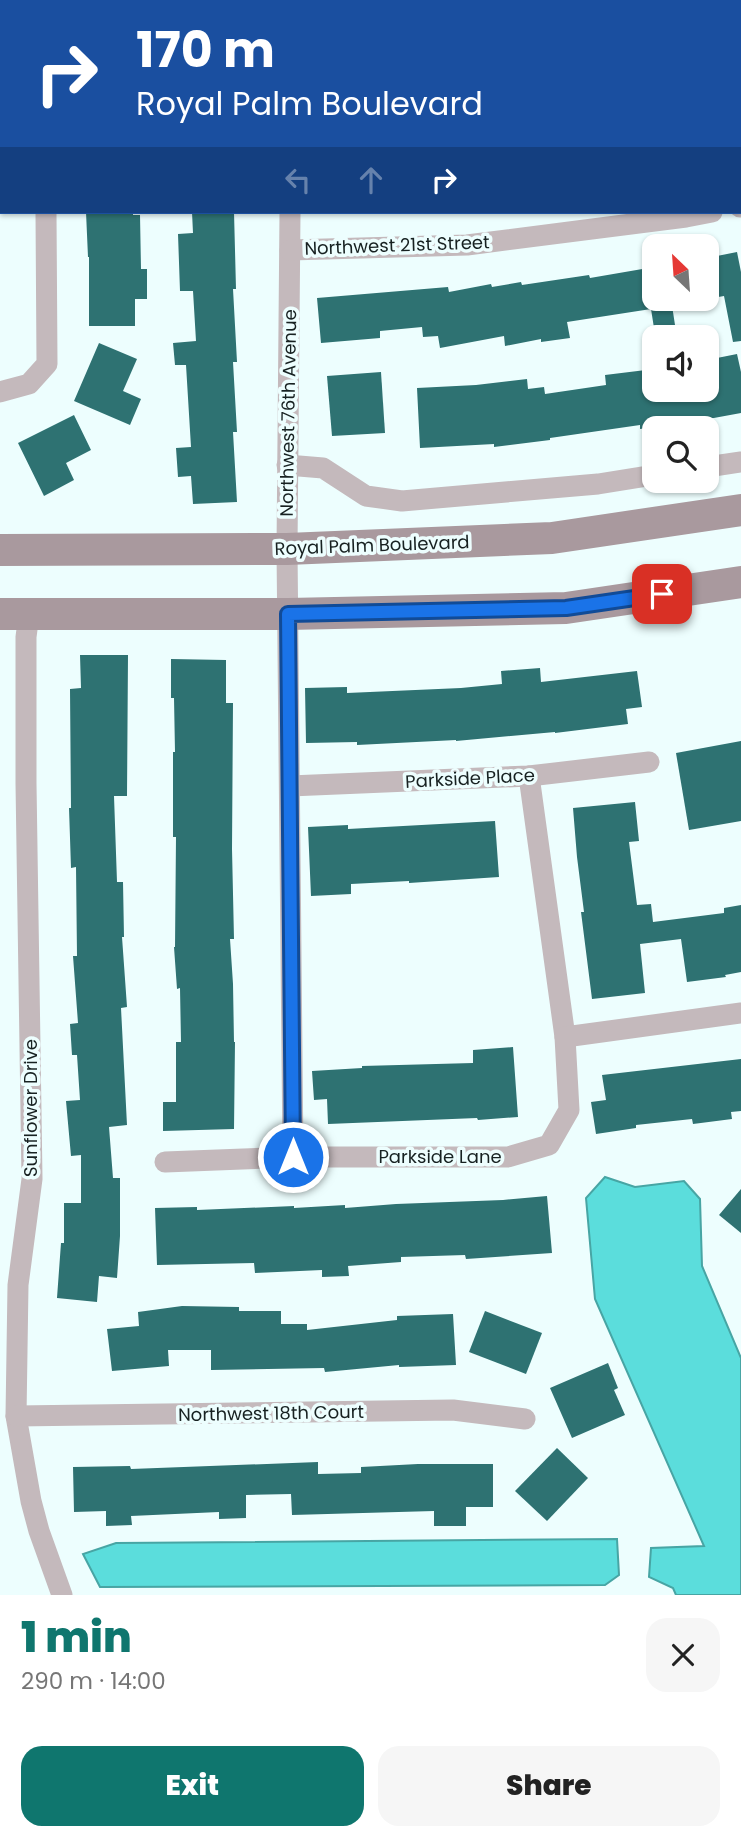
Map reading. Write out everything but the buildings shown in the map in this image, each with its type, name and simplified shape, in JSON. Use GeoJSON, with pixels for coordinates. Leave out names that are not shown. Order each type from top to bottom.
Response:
{"type":"FeatureCollection","features":[{"type":"Feature","properties":{"kind":"main road","name":"Royal Palm Boulevard"},"geometry":{"type":"LineString","coordinates":[[0,550],[287,549],[552,538],[741,510]]}},
{"type":"Feature","properties":{"kind":"main road"},"geometry":{"type":"LineString","coordinates":[[14,614],[288,614],[566,608],[741,582]]}},
{"type":"Feature","properties":{"kind":"street"},"geometry":{"type":"LineString","coordinates":[[0,392],[29,384],[47,364],[46,214]]}},
{"type":"Feature","properties":{"kind":"street","name":"Northwest 76th Avenue"},"geometry":{"type":"LineString","coordinates":[[290,214],[287,549],[293,1157]]}},
{"type":"Feature","properties":{"kind":"street","name":"Northwest 21st Street"},"geometry":{"type":"LineString","coordinates":[[290,250],[467,245],[702,214]]}},
{"type":"Feature","properties":{"kind":"street"},"geometry":{"type":"LineString","coordinates":[[719,466],[741,463]]}},
{"type":"Feature","properties":{"kind":"street"},"geometry":{"type":"LineString","coordinates":[[287,465],[323,468],[366,496],[402,501],[598,484],[642,477]]}},
{"type":"Feature","properties":{"kind":"street","name":"Sunflower Drive"},"geometry":{"type":"LineString","coordinates":[[14,614],[26,637],[32,1179],[18,1285],[16,1416],[31,1501],[62,1595]]}},
{"type":"Feature","properties":{"kind":"street","name":"Parkside Place"},"geometry":{"type":"LineString","coordinates":[[290,786],[529,776],[649,762]]}},
{"type":"Feature","properties":{"kind":"street","name":"Parkside Lane"},"geometry":{"type":"LineString","coordinates":[[166,1163],[293,1157],[508,1157],[549,1145],[569,1110],[565,1037],[529,776]]}},
{"type":"Feature","properties":{"kind":"street"},"geometry":{"type":"LineString","coordinates":[[565,1037],[741,1013]]}},
{"type":"Feature","properties":{"kind":"street","name":"Northwest 18th Court"},"geometry":{"type":"LineString","coordinates":[[16,1416],[453,1410],[525,1419]]}},
{"type":"Feature","properties":{"kind":"water"},"geometry":{"type":"Polygon","coordinates":[[[605,1177],[635,1187],[684,1181],[700,1199],[702,1266],[741,1358],[741,1595],[676,1595],[673,1588],[649,1577],[651,1548],[704,1546],[595,1299],[586,1198],[605,1177]]]}},
{"type":"Feature","properties":{"kind":"water"},"geometry":{"type":"Polygon","coordinates":[[[617,1539],[619,1575],[605,1585],[100,1587],[83,1554],[116,1543],[617,1539]]]}},
{"type":"Feature","properties":{"kind":"route"},"geometry":{"type":"LineString","coordinates":[[293,1157],[288,614],[566,608],[662,594]]}}]}
